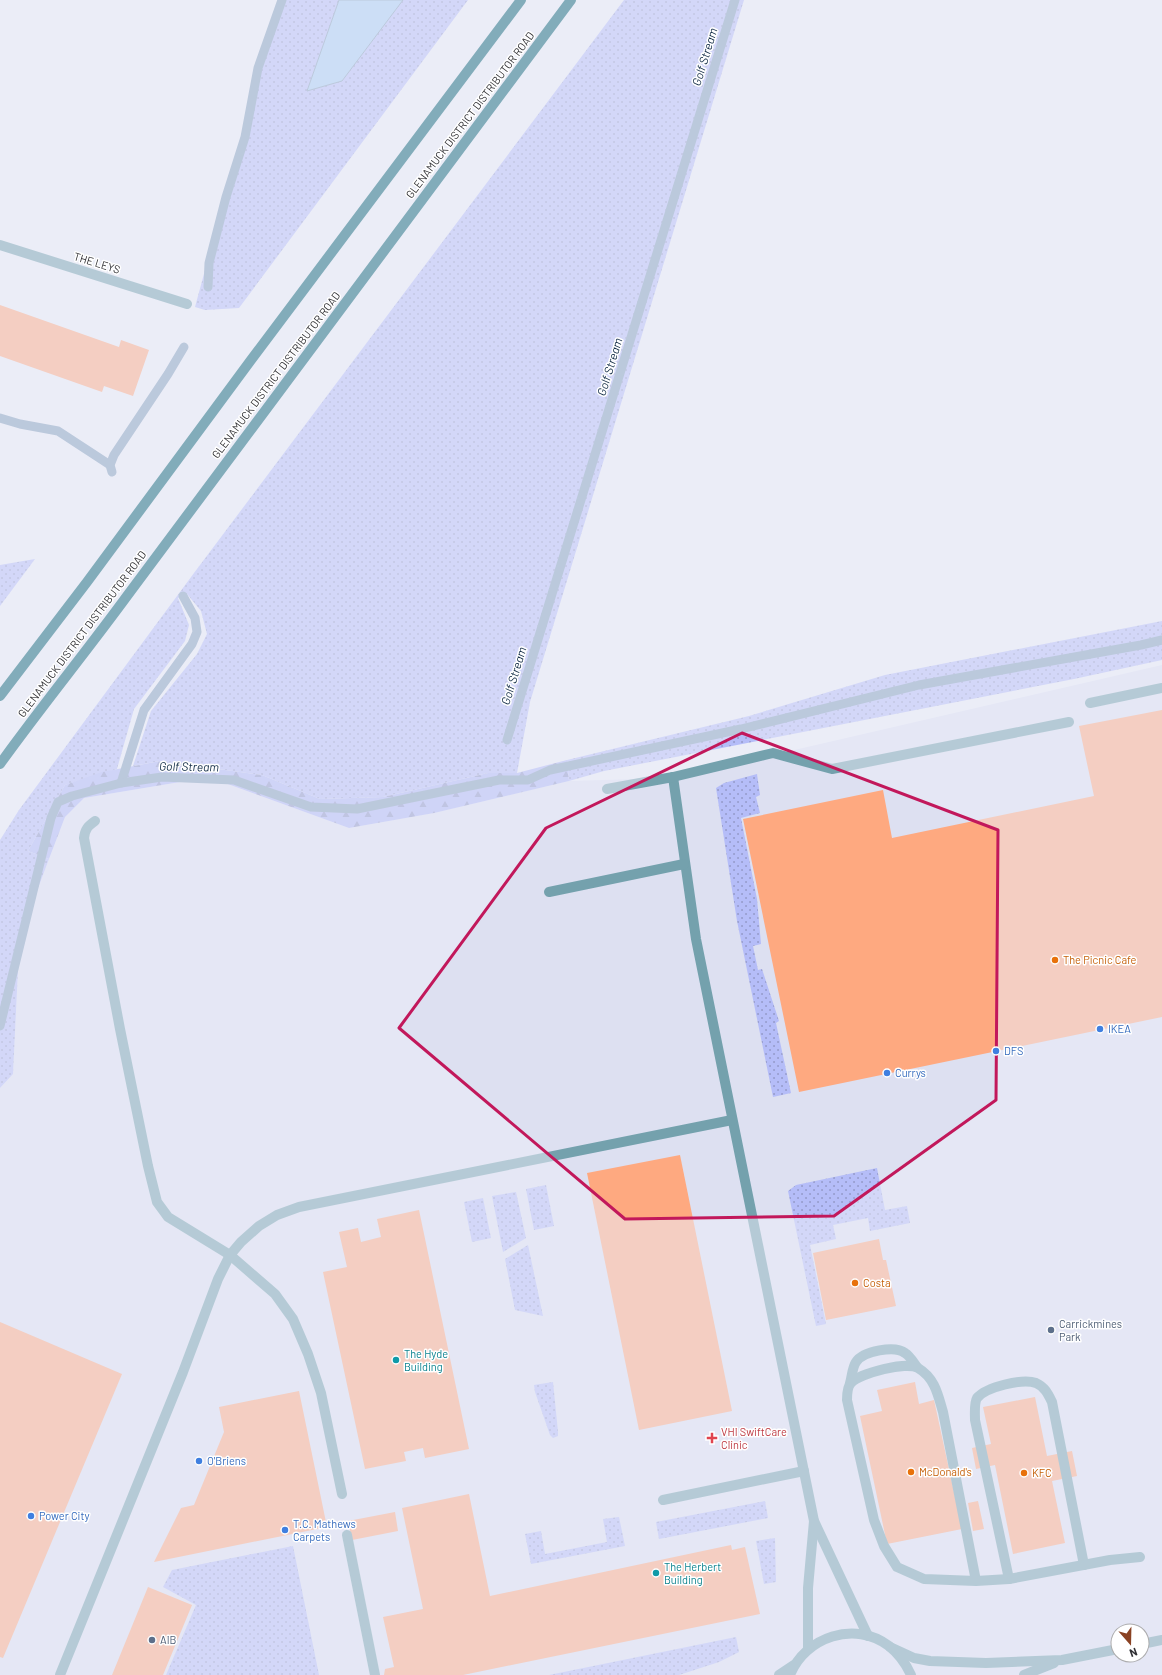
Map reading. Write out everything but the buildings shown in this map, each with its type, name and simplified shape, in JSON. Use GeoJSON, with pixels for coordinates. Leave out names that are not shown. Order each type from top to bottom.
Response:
{"type":"FeatureCollection","features":[{"type":"Feature","properties":{"kind":"main road"},"geometry":{"type":"LineString","coordinates":[[0,696],[87,582],[520,0]]}},
{"type":"Feature","properties":{"kind":"main road","name":"GLENAMUCK DISTRICT DISTRIBUTOR ROAD"},"geometry":{"type":"LineString","coordinates":[[0,764],[41,707],[121,605],[283,385],[571,0]]}},
{"type":"Feature","properties":{"kind":"street","name":"THE LEYS"},"geometry":{"type":"LineString","coordinates":[[0,245],[187,304]]}},
{"type":"Feature","properties":{"kind":"street"},"geometry":{"type":"LineString","coordinates":[[1090,703],[1162,688]]}},
{"type":"Feature","properties":{"kind":"street"},"geometry":{"type":"LineString","coordinates":[[607,790],[673,777],[773,753],[832,769],[1069,722]]}},
{"type":"Feature","properties":{"kind":"street"},"geometry":{"type":"LineString","coordinates":[[673,777],[684,864],[696,939],[814,1521],[868,1636]]}},
{"type":"Feature","properties":{"kind":"street"},"geometry":{"type":"LineString","coordinates":[[95,821],[88,826],[85,831],[84,838],[120,1029],[148,1166],[157,1202],[168,1217],[230,1255],[275,1294],[293,1320],[308,1354],[321,1393],[342,1494]]}},
{"type":"Feature","properties":{"kind":"street"},"geometry":{"type":"LineString","coordinates":[[549,892],[684,864]]}},
{"type":"Feature","properties":{"kind":"street"},"geometry":{"type":"LineString","coordinates":[[60,1675],[183,1372],[218,1279],[230,1255],[258,1226],[277,1215],[299,1207],[732,1120]]}},
{"type":"Feature","properties":{"kind":"street"},"geometry":{"type":"LineString","coordinates":[[976,1581],[938,1393],[927,1376],[917,1368],[905,1352],[891,1349],[864,1355],[856,1363],[847,1400],[874,1520],[884,1546],[897,1567],[924,1579],[976,1581],[1009,1580],[1110,1560],[1140,1557]]}},
{"type":"Feature","properties":{"kind":"street"},"geometry":{"type":"LineString","coordinates":[[850,1383],[863,1375],[882,1370],[908,1365],[917,1368]]}},
{"type":"Feature","properties":{"kind":"street"},"geometry":{"type":"LineString","coordinates":[[1009,1580],[975,1420],[976,1402],[978,1398],[993,1389],[1011,1383],[1024,1381],[1036,1383],[1044,1388],[1052,1402],[1084,1566]]}},
{"type":"Feature","properties":{"kind":"street"},"geometry":{"type":"LineString","coordinates":[[663,1500],[804,1471]]}},
{"type":"Feature","properties":{"kind":"street"},"geometry":{"type":"LineString","coordinates":[[808,1649],[808,1588],[814,1521]]}},
{"type":"Feature","properties":{"kind":"street"},"geometry":{"type":"LineString","coordinates":[[347,1535],[375,1675]]}},
{"type":"Feature","properties":{"kind":"street"},"geometry":{"type":"LineString","coordinates":[[779,1675],[794,1665],[808,1649],[826,1638],[846,1633],[868,1636],[914,1658],[930,1661],[986,1662],[1062,1660],[1110,1651]]}},
{"type":"Feature","properties":{"kind":"street"},"geometry":{"type":"LineString","coordinates":[[1150,1642],[1162,1640]]}},
{"type":"Feature","properties":{"kind":"street"},"geometry":{"type":"LineString","coordinates":[[890,1646],[905,1662],[911,1675]]}},
{"type":"Feature","properties":{"kind":"street"},"geometry":{"type":"LineString","coordinates":[[1024,1675],[1062,1660]]}},
{"type":"Feature","properties":{"kind":"street"},"geometry":{"type":"LineString","coordinates":[[790,1675],[794,1665]]}},
{"type":"Feature","properties":{"kind":"highlighted area"},"geometry":{"type":"Polygon","coordinates":[[[742,733],[998,830],[996,1100],[834,1216],[625,1219],[399,1028],[546,828],[742,733]]]}},
{"type":"Feature","properties":{"kind":"shaded area"},"geometry":{"type":"Polygon","coordinates":[[[278,0],[339,0],[307,91],[342,81],[403,0],[468,0],[239,308],[205,310],[195,307],[278,0]]]}},
{"type":"Feature","properties":{"kind":"shaded area"},"geometry":{"type":"Polygon","coordinates":[[[339,0],[403,0],[342,81],[307,91],[339,0]]]}},
{"type":"Feature","properties":{"kind":"shaded area"},"geometry":{"type":"Polygon","coordinates":[[[624,0],[744,0],[530,702],[517,773],[488,773],[383,797],[320,799],[262,775],[160,761],[133,766],[151,711],[197,654],[207,634],[201,611],[187,594],[178,598],[189,625],[185,641],[134,709],[117,769],[65,785],[28,851],[49,859],[37,891],[18,970],[13,1074],[0,1088],[0,840],[19,810],[194,573],[624,0]]]}},
{"type":"Feature","properties":{"kind":"shaded area"},"geometry":{"type":"Polygon","coordinates":[[[35,559],[0,606],[0,565],[35,559]]]}},
{"type":"Feature","properties":{"kind":"shaded area"},"geometry":{"type":"Polygon","coordinates":[[[1162,621],[1162,660],[1074,679],[604,771],[569,781],[567,760],[749,716],[885,675],[1162,621]]]}},
{"type":"Feature","properties":{"kind":"shaded area","name":"Carrickmines Park"},"geometry":{"type":"Polygon","coordinates":[[[1162,665],[1162,1675],[0,1675],[0,1088],[13,1074],[18,970],[37,891],[65,817],[84,798],[186,781],[225,783],[349,828],[433,813],[569,781],[674,778],[1162,665]]]}},
{"type":"Feature","properties":{"kind":"shaded area"},"geometry":{"type":"Polygon","coordinates":[[[757,774],[760,795],[756,797],[760,813],[741,818],[757,899],[761,944],[753,946],[758,970],[762,969],[779,1021],[776,1023],[791,1093],[773,1097],[737,921],[716,788],[724,783],[757,774]]]}},
{"type":"Feature","properties":{"kind":"shaded area"},"geometry":{"type":"Polygon","coordinates":[[[877,1168],[885,1210],[907,1206],[910,1223],[870,1231],[868,1218],[833,1225],[836,1239],[810,1245],[826,1324],[816,1326],[788,1191],[796,1185],[877,1168]]]}},
{"type":"Feature","properties":{"kind":"shaded area"},"geometry":{"type":"Polygon","coordinates":[[[546,1185],[554,1226],[534,1230],[526,1189],[546,1185]]]}},
{"type":"Feature","properties":{"kind":"shaded area"},"geometry":{"type":"Polygon","coordinates":[[[516,1192],[526,1238],[503,1252],[492,1196],[516,1192]]]}},
{"type":"Feature","properties":{"kind":"shaded area"},"geometry":{"type":"Polygon","coordinates":[[[483,1198],[491,1238],[472,1242],[464,1202],[483,1198]]]}},
{"type":"Feature","properties":{"kind":"shaded area"},"geometry":{"type":"Polygon","coordinates":[[[528,1245],[543,1316],[515,1310],[505,1259],[528,1245]]]}},
{"type":"Feature","properties":{"kind":"shaded area"},"geometry":{"type":"Polygon","coordinates":[[[553,1382],[558,1436],[553,1438],[550,1435],[534,1385],[553,1382]]]}},
{"type":"Feature","properties":{"kind":"shaded area"},"geometry":{"type":"Polygon","coordinates":[[[765,1501],[768,1518],[659,1539],[656,1522],[765,1501]]]}},
{"type":"Feature","properties":{"kind":"shaded area"},"geometry":{"type":"Polygon","coordinates":[[[619,1517],[625,1546],[531,1564],[525,1534],[541,1531],[545,1554],[607,1542],[603,1519],[619,1517]]]}},
{"type":"Feature","properties":{"kind":"shaded area"},"geometry":{"type":"Polygon","coordinates":[[[775,1538],[776,1582],[764,1584],[756,1541],[775,1538]]]}},
{"type":"Feature","properties":{"kind":"shaded area"},"geometry":{"type":"Polygon","coordinates":[[[293,1546],[319,1675],[166,1675],[196,1605],[163,1587],[172,1570],[293,1546]]]}},
{"type":"Feature","properties":{"kind":"shaded area"},"geometry":{"type":"Polygon","coordinates":[[[736,1637],[739,1652],[719,1662],[679,1675],[549,1675],[736,1637]]]}},
{"type":"Feature","properties":{"kind":"green space"},"geometry":{"type":"Polygon","coordinates":[[[567,760],[569,781],[434,813],[349,828],[225,783],[186,781],[84,798],[65,817],[49,859],[28,851],[65,785],[102,772],[160,761],[262,775],[320,799],[383,797],[488,773],[517,773],[567,760]]]}},
{"type":"Feature","properties":{"kind":"waterway"},"geometry":{"type":"LineString","coordinates":[[208,287],[209,263],[226,197],[245,137],[258,68],[282,0]]}},
{"type":"Feature","properties":{"kind":"waterway","name":"Golf Stream"},"geometry":{"type":"LineString","coordinates":[[507,740],[735,0]]}},
{"type":"Feature","properties":{"kind":"waterway"},"geometry":{"type":"LineString","coordinates":[[112,472],[110,465],[114,455],[168,374],[184,347]]}},
{"type":"Feature","properties":{"kind":"waterway"},"geometry":{"type":"LineString","coordinates":[[0,418],[20,424],[58,431],[110,465]]}},
{"type":"Feature","properties":{"kind":"waterway"},"geometry":{"type":"LineString","coordinates":[[121,783],[144,710],[192,644],[197,632],[195,618],[183,596]]}},
{"type":"Feature","properties":{"kind":"waterway","name":"Golf Stream"},"geometry":{"type":"LineString","coordinates":[[0,1026],[51,818],[58,802],[72,796],[121,783],[162,777],[234,780],[311,807],[357,809],[499,780],[528,780],[550,770],[741,729],[919,685],[1162,640]]}},
{"type":"Feature","properties":{"kind":"place","name":"The Picnic Cafe"},"geometry":{"type":"Point","coordinates":[1055,960]}},
{"type":"Feature","properties":{"kind":"place","name":"IKEA"},"geometry":{"type":"Point","coordinates":[1100,1029]}},
{"type":"Feature","properties":{"kind":"place","name":"DFS"},"geometry":{"type":"Point","coordinates":[996,1051]}},
{"type":"Feature","properties":{"kind":"place","name":"Currys"},"geometry":{"type":"Point","coordinates":[887,1073]}},
{"type":"Feature","properties":{"kind":"place","name":"Costa"},"geometry":{"type":"Point","coordinates":[855,1283]}},
{"type":"Feature","properties":{"kind":"place","name":"Carrickmines Park"},"geometry":{"type":"Point","coordinates":[1051,1330]}},
{"type":"Feature","properties":{"kind":"place","name":"The Hyde Building"},"geometry":{"type":"Point","coordinates":[396,1360]}},
{"type":"Feature","properties":{"kind":"place","name":"VHI SwiftCare Clinic"},"geometry":{"type":"Point","coordinates":[712,1438]}},
{"type":"Feature","properties":{"kind":"place","name":"O'Briens"},"geometry":{"type":"Point","coordinates":[199,1461]}},
{"type":"Feature","properties":{"kind":"place","name":"McDonald's"},"geometry":{"type":"Point","coordinates":[911,1472]}},
{"type":"Feature","properties":{"kind":"place","name":"KFC"},"geometry":{"type":"Point","coordinates":[1024,1473]}},
{"type":"Feature","properties":{"kind":"place","name":"Power City"},"geometry":{"type":"Point","coordinates":[31,1516]}},
{"type":"Feature","properties":{"kind":"place","name":"T.C. Mathews Carpets"},"geometry":{"type":"Point","coordinates":[285,1530]}},
{"type":"Feature","properties":{"kind":"place","name":"The Herbert Building"},"geometry":{"type":"Point","coordinates":[656,1573]}},
{"type":"Feature","properties":{"kind":"place","name":"AIB"},"geometry":{"type":"Point","coordinates":[152,1640]}}]}
